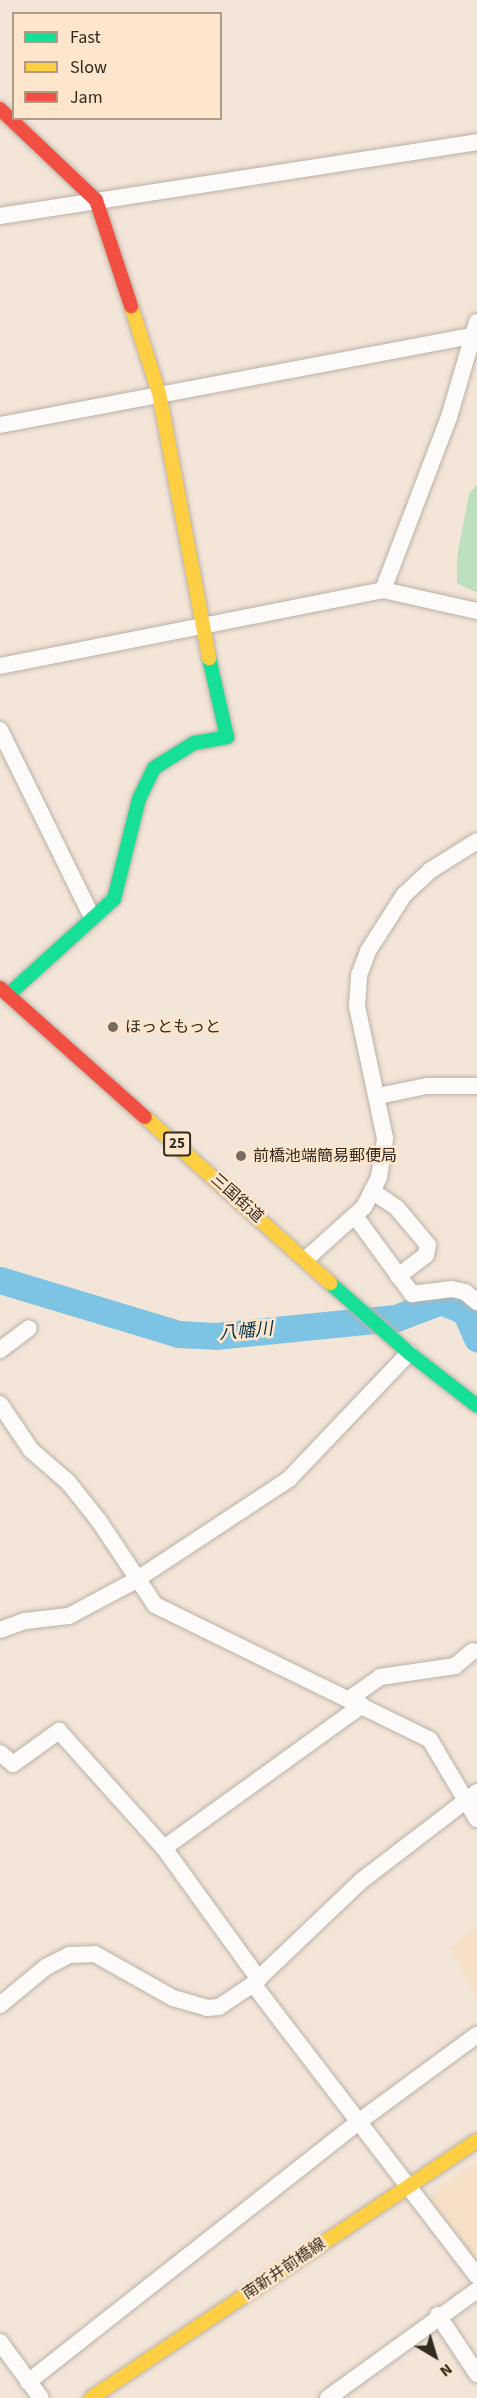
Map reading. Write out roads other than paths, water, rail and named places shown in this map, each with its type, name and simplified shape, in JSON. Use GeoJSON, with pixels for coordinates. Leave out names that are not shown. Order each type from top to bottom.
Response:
{"type":"FeatureCollection","features":[{"type":"Feature","properties":{"kind":"main road"},"geometry":{"type":"LineString","coordinates":[[0,109],[96,200],[159,393],[202,626],[227,737],[194,743],[154,768],[139,799],[114,899],[4,991]]}},
{"type":"Feature","properties":{"kind":"main road","name":"三国街道"},"geometry":{"type":"LineString","coordinates":[[4,991],[409,1353],[477,1406]]}},
{"type":"Feature","properties":{"kind":"main road","name":"南新井前橋線"},"geometry":{"type":"LineString","coordinates":[[92,2398],[477,2141]]}},
{"type":"Feature","properties":{"kind":"street"},"geometry":{"type":"LineString","coordinates":[[0,216],[96,200],[168,193],[477,142]]}},
{"type":"Feature","properties":{"kind":"street"},"geometry":{"type":"LineString","coordinates":[[0,425],[474,329],[449,417],[383,590]]}},
{"type":"Feature","properties":{"kind":"street"},"geometry":{"type":"LineString","coordinates":[[0,666],[383,590],[477,612]]}},
{"type":"Feature","properties":{"kind":"street"},"geometry":{"type":"LineString","coordinates":[[0,730],[92,917]]}},
{"type":"Feature","properties":{"kind":"street"},"geometry":{"type":"LineString","coordinates":[[306,1259],[355,1216],[379,1177],[385,1138],[378,1096],[361,1038],[357,1006],[359,975],[368,951],[404,895],[439,864],[477,841]]}},
{"type":"Feature","properties":{"kind":"street"},"geometry":{"type":"LineString","coordinates":[[378,1096],[427,1086],[477,1086]]}},
{"type":"Feature","properties":{"kind":"street"},"geometry":{"type":"LineString","coordinates":[[372,1191],[397,1208],[428,1245],[426,1256],[398,1276]]}},
{"type":"Feature","properties":{"kind":"street"},"geometry":{"type":"LineString","coordinates":[[355,1216],[412,1294],[452,1289],[465,1292],[477,1302]]}},
{"type":"Feature","properties":{"kind":"street"},"geometry":{"type":"LineString","coordinates":[[0,1350],[29,1328]]}},
{"type":"Feature","properties":{"kind":"street"},"geometry":{"type":"LineString","coordinates":[[0,1630],[25,1621],[69,1617],[136,1580],[289,1479],[409,1353]]}},
{"type":"Feature","properties":{"kind":"street"},"geometry":{"type":"LineString","coordinates":[[0,1404],[31,1450],[68,1482],[99,1521],[154,1605],[430,1740],[471,1797],[477,1819]]}},
{"type":"Feature","properties":{"kind":"street"},"geometry":{"type":"LineString","coordinates":[[164,1848],[355,1702],[380,1677],[454,1666],[472,1651]]}},
{"type":"Feature","properties":{"kind":"street"},"geometry":{"type":"LineString","coordinates":[[0,1753],[6,1769],[59,1731],[164,1848],[357,2123],[477,2276]]}},
{"type":"Feature","properties":{"kind":"street"},"geometry":{"type":"LineString","coordinates":[[0,2005],[46,1967],[70,1955],[95,1954],[173,1998],[207,2008],[219,2007],[256,1982],[362,1881],[471,1797]]}},
{"type":"Feature","properties":{"kind":"street"},"geometry":{"type":"LineString","coordinates":[[28,2382],[357,2123],[477,2035]]}},
{"type":"Feature","properties":{"kind":"street"},"geometry":{"type":"LineString","coordinates":[[328,2398],[438,2315],[477,2290]]}},
{"type":"Feature","properties":{"kind":"street"},"geometry":{"type":"LineString","coordinates":[[438,2315],[477,2374]]}},
{"type":"Feature","properties":{"kind":"street"},"geometry":{"type":"LineString","coordinates":[[0,2342],[40,2398]]}},
{"type":"Feature","properties":{"kind":"waterway","name":"八幡川"},"geometry":{"type":"LineString","coordinates":[[0,1280],[179,1334],[215,1336],[396,1318],[441,1301],[465,1311],[477,1338]]}},
{"type":"Feature","properties":{"kind":"place","name":"ほっともっと"},"geometry":{"type":"Point","coordinates":[113,1027]}},
{"type":"Feature","properties":{"kind":"place","name":"前橋池端簡易郵便局"},"geometry":{"type":"Point","coordinates":[241,1156]}}]}
